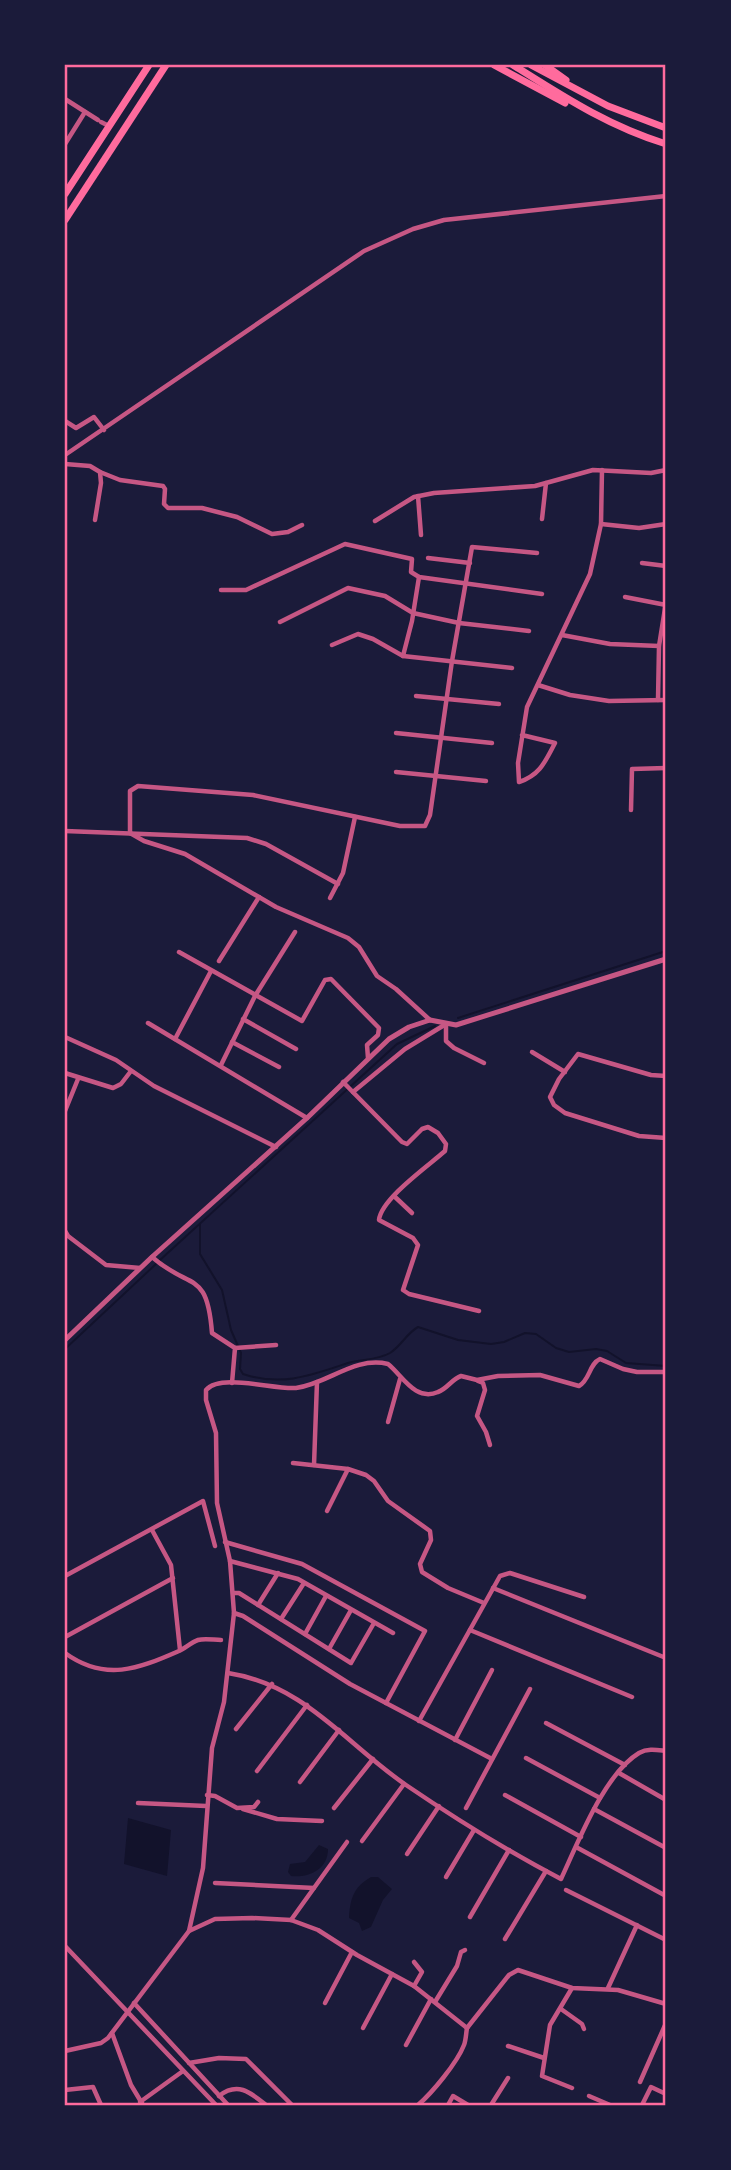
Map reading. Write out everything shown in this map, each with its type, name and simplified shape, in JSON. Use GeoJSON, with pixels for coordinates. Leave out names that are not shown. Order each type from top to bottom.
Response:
{"type":"FeatureCollection","features":[{"type":"Feature","properties":{"kind":"main road"},"geometry":{"type":"LineString","coordinates":[[65,194],[149,65]]}},
{"type":"Feature","properties":{"kind":"main road"},"geometry":{"type":"LineString","coordinates":[[65,220],[166,65]]}},
{"type":"Feature","properties":{"kind":"main road"},"geometry":{"type":"LineString","coordinates":[[494,65],[552,97],[626,130],[666,144]]}},
{"type":"Feature","properties":{"kind":"main road"},"geometry":{"type":"LineString","coordinates":[[513,65],[579,108]]}},
{"type":"Feature","properties":{"kind":"main road"},"geometry":{"type":"LineString","coordinates":[[531,65],[608,106],[666,128]]}},
{"type":"Feature","properties":{"kind":"main road"},"geometry":{"type":"LineString","coordinates":[[545,65],[580,92]]}},
{"type":"Feature","properties":{"kind":"street"},"geometry":{"type":"LineString","coordinates":[[65,99],[109,126]]}},
{"type":"Feature","properties":{"kind":"street"},"geometry":{"type":"LineString","coordinates":[[65,144],[85,112]]}},
{"type":"Feature","properties":{"kind":"street"},"geometry":{"type":"LineString","coordinates":[[65,455],[364,251],[413,229],[464,217],[666,196]]}},
{"type":"Feature","properties":{"kind":"street"},"geometry":{"type":"LineString","coordinates":[[65,421],[76,428],[94,417],[104,430]]}},
{"type":"Feature","properties":{"kind":"street"},"geometry":{"type":"LineString","coordinates":[[65,464],[90,466],[120,480],[163,486],[164,504],[168,508],[202,508],[237,517],[272,534],[288,532],[302,525]]}},
{"type":"Feature","properties":{"kind":"street"},"geometry":{"type":"LineString","coordinates":[[375,521],[418,496],[434,493],[535,486],[575,474],[602,470],[651,473],[666,470]]}},
{"type":"Feature","properties":{"kind":"street"},"geometry":{"type":"LineString","coordinates":[[522,735],[555,743],[534,777],[519,782],[518,763],[522,735],[527,707],[590,575],[601,524],[602,470]]}},
{"type":"Feature","properties":{"kind":"street"},"geometry":{"type":"LineString","coordinates":[[95,520],[100,472]]}},
{"type":"Feature","properties":{"kind":"street"},"geometry":{"type":"LineString","coordinates":[[542,519],[546,482]]}},
{"type":"Feature","properties":{"kind":"street"},"geometry":{"type":"LineString","coordinates":[[418,496],[421,536]]}},
{"type":"Feature","properties":{"kind":"street"},"geometry":{"type":"LineString","coordinates":[[601,524],[639,528],[666,524]]}},
{"type":"Feature","properties":{"kind":"street"},"geometry":{"type":"LineString","coordinates":[[220,590],[246,590],[345,544],[412,559],[411,572],[419,577],[542,594]]}},
{"type":"Feature","properties":{"kind":"street"},"geometry":{"type":"LineString","coordinates":[[130,833],[130,791],[138,786],[253,794],[400,826],[425,826],[430,815],[452,661],[474,547],[537,554]]}},
{"type":"Feature","properties":{"kind":"street"},"geometry":{"type":"LineString","coordinates":[[428,558],[470,563]]}},
{"type":"Feature","properties":{"kind":"street"},"geometry":{"type":"LineString","coordinates":[[642,563],[666,566]]}},
{"type":"Feature","properties":{"kind":"street"},"geometry":{"type":"LineString","coordinates":[[403,656],[419,577]]}},
{"type":"Feature","properties":{"kind":"street"},"geometry":{"type":"LineString","coordinates":[[280,622],[348,588],[385,596],[413,613],[459,623],[529,631]]}},
{"type":"Feature","properties":{"kind":"street"},"geometry":{"type":"LineString","coordinates":[[625,597],[666,603],[659,646],[658,700]]}},
{"type":"Feature","properties":{"kind":"street"},"geometry":{"type":"LineString","coordinates":[[332,645],[358,634],[403,656],[512,668]]}},
{"type":"Feature","properties":{"kind":"street"},"geometry":{"type":"LineString","coordinates":[[562,635],[610,644],[659,646]]}},
{"type":"Feature","properties":{"kind":"street"},"geometry":{"type":"LineString","coordinates":[[538,685],[570,695],[609,701],[666,700]]}},
{"type":"Feature","properties":{"kind":"street"},"geometry":{"type":"LineString","coordinates":[[416,696],[499,704]]}},
{"type":"Feature","properties":{"kind":"street"},"geometry":{"type":"LineString","coordinates":[[396,733],[492,743]]}},
{"type":"Feature","properties":{"kind":"street"},"geometry":{"type":"LineString","coordinates":[[631,810],[632,769],[666,768]]}},
{"type":"Feature","properties":{"kind":"street"},"geometry":{"type":"LineString","coordinates":[[396,772],[486,781]]}},
{"type":"Feature","properties":{"kind":"street"},"geometry":{"type":"LineString","coordinates":[[330,898],[346,861],[355,817]]}},
{"type":"Feature","properties":{"kind":"street"},"geometry":{"type":"LineString","coordinates":[[65,831],[247,838],[276,848],[338,884]]}},
{"type":"Feature","properties":{"kind":"street"},"geometry":{"type":"LineString","coordinates":[[130,833],[144,841],[185,854],[276,908],[348,938],[359,947],[377,976],[396,989],[430,1020],[446,1024],[460,1024],[666,959]]}},
{"type":"Feature","properties":{"kind":"street"},"geometry":{"type":"LineString","coordinates":[[219,961],[259,897]]}},
{"type":"Feature","properties":{"kind":"street"},"geometry":{"type":"LineString","coordinates":[[221,1065],[255,996],[295,932]]}},
{"type":"Feature","properties":{"kind":"street"},"geometry":{"type":"LineString","coordinates":[[179,953],[302,1021],[326,980],[331,979],[379,1028],[378,1035],[367,1045],[368,1058]]}},
{"type":"Feature","properties":{"kind":"street"},"geometry":{"type":"LineString","coordinates":[[175,1039],[211,971]]}},
{"type":"Feature","properties":{"kind":"street"},"geometry":{"type":"LineString","coordinates":[[243,1019],[296,1049]]}},
{"type":"Feature","properties":{"kind":"street"},"geometry":{"type":"LineString","coordinates":[[65,1340],[276,1147],[389,1039],[409,1027],[430,1020]]}},
{"type":"Feature","properties":{"kind":"street"},"geometry":{"type":"LineString","coordinates":[[148,1023],[307,1118]]}},
{"type":"Feature","properties":{"kind":"street"},"geometry":{"type":"LineString","coordinates":[[446,1024],[446,1041],[484,1063]]}},
{"type":"Feature","properties":{"kind":"street"},"geometry":{"type":"LineString","coordinates":[[351,1091],[405,1049],[446,1024]]}},
{"type":"Feature","properties":{"kind":"street"},"geometry":{"type":"LineString","coordinates":[[65,1037],[116,1060],[154,1086],[276,1147]]}},
{"type":"Feature","properties":{"kind":"street"},"geometry":{"type":"LineString","coordinates":[[232,1042],[279,1067]]}},
{"type":"Feature","properties":{"kind":"street"},"geometry":{"type":"LineString","coordinates":[[532,1052],[565,1072]]}},
{"type":"Feature","properties":{"kind":"street"},"geometry":{"type":"LineString","coordinates":[[666,1076],[652,1075],[578,1054],[550,1097],[554,1105],[565,1113],[639,1136],[666,1138]]}},
{"type":"Feature","properties":{"kind":"street"},"geometry":{"type":"LineString","coordinates":[[65,1073],[113,1088],[121,1084],[131,1071]]}},
{"type":"Feature","properties":{"kind":"street"},"geometry":{"type":"LineString","coordinates":[[65,1111],[78,1079]]}},
{"type":"Feature","properties":{"kind":"street"},"geometry":{"type":"LineString","coordinates":[[344,1083],[402,1142],[407,1144],[422,1129],[428,1127],[438,1133],[446,1144],[445,1151],[394,1196],[381,1211],[379,1220],[413,1238],[418,1245],[403,1290],[409,1294],[479,1311]]}},
{"type":"Feature","properties":{"kind":"street"},"geometry":{"type":"LineString","coordinates":[[394,1196],[412,1213]]}},
{"type":"Feature","properties":{"kind":"street"},"geometry":{"type":"LineString","coordinates":[[65,1231],[106,1265],[141,1268]]}},
{"type":"Feature","properties":{"kind":"street"},"geometry":{"type":"LineString","coordinates":[[153,1259],[193,1281],[202,1289],[211,1310],[212,1333],[235,1348],[276,1345]]}},
{"type":"Feature","properties":{"kind":"street"},"geometry":{"type":"LineString","coordinates":[[232,1383],[235,1348]]}},
{"type":"Feature","properties":{"kind":"street"},"geometry":{"type":"LineString","coordinates":[[477,1380],[498,1376],[540,1375],[579,1386],[594,1363],[600,1359],[637,1372],[666,1372]]}},
{"type":"Feature","properties":{"kind":"street"},"geometry":{"type":"LineString","coordinates":[[65,2051],[101,2043],[112,2033],[189,1931],[203,1868],[212,1748],[224,1702],[234,1613],[230,1562],[217,1503],[216,1433],[205,1395],[206,1390],[214,1384],[232,1383],[295,1388],[317,1382],[353,1366],[373,1362],[388,1364],[415,1390],[430,1394],[440,1391],[458,1377],[477,1380],[484,1383],[485,1390],[477,1416],[490,1445]]}},
{"type":"Feature","properties":{"kind":"street"},"geometry":{"type":"LineString","coordinates":[[388,1422],[400,1378]]}},
{"type":"Feature","properties":{"kind":"street"},"geometry":{"type":"LineString","coordinates":[[314,1465],[317,1382]]}},
{"type":"Feature","properties":{"kind":"street"},"geometry":{"type":"LineString","coordinates":[[293,1463],[348,1469],[366,1475],[374,1481],[387,1501],[430,1531],[431,1540],[420,1564],[422,1572],[448,1588],[484,1603]]}},
{"type":"Feature","properties":{"kind":"street"},"geometry":{"type":"LineString","coordinates":[[327,1511],[348,1469]]}},
{"type":"Feature","properties":{"kind":"street"},"geometry":{"type":"LineString","coordinates":[[65,1576],[203,1501],[215,1546]]}},
{"type":"Feature","properties":{"kind":"street"},"geometry":{"type":"LineString","coordinates":[[152,1530],[171,1565],[180,1650]]}},
{"type":"Feature","properties":{"kind":"street"},"geometry":{"type":"LineString","coordinates":[[225,1542],[302,1564],[425,1631],[386,1703]]}},
{"type":"Feature","properties":{"kind":"street"},"geometry":{"type":"LineString","coordinates":[[230,1562],[278,1573],[304,1583],[393,1633]]}},
{"type":"Feature","properties":{"kind":"street"},"geometry":{"type":"LineString","coordinates":[[258,1605],[278,1573]]}},
{"type":"Feature","properties":{"kind":"street"},"geometry":{"type":"LineString","coordinates":[[419,1721],[500,1576],[510,1573],[584,1597]]}},
{"type":"Feature","properties":{"kind":"street"},"geometry":{"type":"LineString","coordinates":[[65,1637],[173,1578]]}},
{"type":"Feature","properties":{"kind":"street"},"geometry":{"type":"LineString","coordinates":[[281,1619],[304,1583]]}},
{"type":"Feature","properties":{"kind":"street"},"geometry":{"type":"LineString","coordinates":[[494,1588],[666,1658]]}},
{"type":"Feature","properties":{"kind":"street"},"geometry":{"type":"LineString","coordinates":[[233,1593],[258,1605],[351,1663],[374,1623]]}},
{"type":"Feature","properties":{"kind":"street"},"geometry":{"type":"LineString","coordinates":[[304,1634],[326,1596]]}},
{"type":"Feature","properties":{"kind":"street"},"geometry":{"type":"LineString","coordinates":[[329,1649],[351,1610]]}},
{"type":"Feature","properties":{"kind":"street"},"geometry":{"type":"LineString","coordinates":[[234,1613],[243,1616],[350,1684],[492,1759]]}},
{"type":"Feature","properties":{"kind":"street"},"geometry":{"type":"LineString","coordinates":[[470,1630],[632,1698]]}},
{"type":"Feature","properties":{"kind":"street"},"geometry":{"type":"LineString","coordinates":[[65,1653],[78,1663],[114,1672],[129,1670],[180,1650],[199,1639],[221,1640]]}},
{"type":"Feature","properties":{"kind":"street"},"geometry":{"type":"LineString","coordinates":[[455,1740],[492,1670]]}},
{"type":"Feature","properties":{"kind":"street"},"geometry":{"type":"LineString","coordinates":[[228,1673],[272,1684],[307,1705],[404,1784],[474,1830],[561,1879],[600,1798],[625,1765],[641,1752],[652,1749],[666,1751]]}},
{"type":"Feature","properties":{"kind":"street"},"geometry":{"type":"LineString","coordinates":[[236,1729],[272,1684]]}},
{"type":"Feature","properties":{"kind":"street"},"geometry":{"type":"LineString","coordinates":[[466,1808],[530,1689]]}},
{"type":"Feature","properties":{"kind":"street"},"geometry":{"type":"LineString","coordinates":[[257,1771],[307,1705]]}},
{"type":"Feature","properties":{"kind":"street"},"geometry":{"type":"LineString","coordinates":[[546,1723],[625,1765]]}},
{"type":"Feature","properties":{"kind":"street"},"geometry":{"type":"LineString","coordinates":[[300,1782],[339,1730]]}},
{"type":"Feature","properties":{"kind":"street"},"geometry":{"type":"LineString","coordinates":[[526,1758],[600,1798]]}},
{"type":"Feature","properties":{"kind":"street"},"geometry":{"type":"LineString","coordinates":[[334,1808],[373,1759]]}},
{"type":"Feature","properties":{"kind":"street"},"geometry":{"type":"LineString","coordinates":[[619,1773],[666,1800]]}},
{"type":"Feature","properties":{"kind":"street"},"geometry":{"type":"LineString","coordinates":[[362,1841],[404,1784]]}},
{"type":"Feature","properties":{"kind":"street"},"geometry":{"type":"LineString","coordinates":[[207,1795],[277,1819],[322,1821]]}},
{"type":"Feature","properties":{"kind":"street"},"geometry":{"type":"LineString","coordinates":[[505,1795],[582,1837]]}},
{"type":"Feature","properties":{"kind":"street"},"geometry":{"type":"LineString","coordinates":[[243,1809],[254,1807],[258,1802]]}},
{"type":"Feature","properties":{"kind":"street"},"geometry":{"type":"LineString","coordinates":[[138,1803],[206,1806]]}},
{"type":"Feature","properties":{"kind":"street"},"geometry":{"type":"LineString","coordinates":[[407,1854],[439,1806]]}},
{"type":"Feature","properties":{"kind":"street"},"geometry":{"type":"LineString","coordinates":[[594,1809],[666,1848]]}},
{"type":"Feature","properties":{"kind":"street"},"geometry":{"type":"LineString","coordinates":[[446,1877],[474,1830]]}},
{"type":"Feature","properties":{"kind":"street"},"geometry":{"type":"LineString","coordinates":[[291,1920],[346,1842]]}},
{"type":"Feature","properties":{"kind":"street"},"geometry":{"type":"LineString","coordinates":[[576,1847],[666,1896]]}},
{"type":"Feature","properties":{"kind":"street"},"geometry":{"type":"LineString","coordinates":[[470,1917],[509,1850]]}},
{"type":"Feature","properties":{"kind":"street"},"geometry":{"type":"LineString","coordinates":[[505,1939],[546,1871]]}},
{"type":"Feature","properties":{"kind":"street"},"geometry":{"type":"LineString","coordinates":[[215,1883],[314,1888]]}},
{"type":"Feature","properties":{"kind":"street"},"geometry":{"type":"LineString","coordinates":[[566,1890],[666,1940]]}},
{"type":"Feature","properties":{"kind":"street"},"geometry":{"type":"LineString","coordinates":[[189,1931],[215,1919],[291,1920],[318,1930],[414,1986],[467,2028]]}},
{"type":"Feature","properties":{"kind":"street"},"geometry":{"type":"LineString","coordinates":[[608,1989],[637,1926]]}},
{"type":"Feature","properties":{"kind":"street"},"geometry":{"type":"LineString","coordinates":[[65,1946],[216,2105]]}},
{"type":"Feature","properties":{"kind":"street"},"geometry":{"type":"LineString","coordinates":[[406,2045],[457,1966],[461,1952],[465,1950]]}},
{"type":"Feature","properties":{"kind":"street"},"geometry":{"type":"LineString","coordinates":[[325,2003],[352,1952]]}},
{"type":"Feature","properties":{"kind":"street"},"geometry":{"type":"LineString","coordinates":[[414,1962],[422,1972],[414,1986]]}},
{"type":"Feature","properties":{"kind":"street"},"geometry":{"type":"LineString","coordinates":[[418,2105],[457,2057],[464,2044],[467,2028],[509,1975],[518,1970],[572,1988],[608,1989],[666,2004]]}},
{"type":"Feature","properties":{"kind":"street"},"geometry":{"type":"LineString","coordinates":[[363,2028],[392,1974]]}},
{"type":"Feature","properties":{"kind":"street"},"geometry":{"type":"LineString","coordinates":[[572,1988],[550,2025],[542,2076],[572,2088]]}},
{"type":"Feature","properties":{"kind":"street"},"geometry":{"type":"LineString","coordinates":[[134,2003],[228,2105]]}},
{"type":"Feature","properties":{"kind":"street"},"geometry":{"type":"LineString","coordinates":[[561,2009],[582,2024],[584,2029]]}},
{"type":"Feature","properties":{"kind":"street"},"geometry":{"type":"LineString","coordinates":[[640,2082],[666,2023]]}},
{"type":"Feature","properties":{"kind":"street"},"geometry":{"type":"LineString","coordinates":[[112,2033],[141,2104],[183,2071]]}},
{"type":"Feature","properties":{"kind":"street"},"geometry":{"type":"LineString","coordinates":[[508,2046],[544,2058]]}},
{"type":"Feature","properties":{"kind":"street"},"geometry":{"type":"LineString","coordinates":[[177,2064],[187,2060],[246,2059],[293,2105]]}},
{"type":"Feature","properties":{"kind":"street"},"geometry":{"type":"LineString","coordinates":[[491,2105],[508,2078]]}},
{"type":"Feature","properties":{"kind":"street"},"geometry":{"type":"LineString","coordinates":[[65,2090],[93,2087],[101,2105]]}},
{"type":"Feature","properties":{"kind":"street"},"geometry":{"type":"LineString","coordinates":[[642,2105],[651,2087],[666,2094]]}},
{"type":"Feature","properties":{"kind":"street"},"geometry":{"type":"LineString","coordinates":[[219,2096],[230,2089],[243,2089],[266,2105]]}},
{"type":"Feature","properties":{"kind":"street"},"geometry":{"type":"LineString","coordinates":[[589,2095],[610,2105]]}},
{"type":"Feature","properties":{"kind":"street"},"geometry":{"type":"LineString","coordinates":[[448,2105],[453,2096],[468,2105]]}},
{"type":"Feature","properties":{"kind":"shaded area"},"geometry":{"type":"Polygon","coordinates":[[[128,1818],[171,1830],[167,1876],[124,1864],[128,1818]]]}},
{"type":"Feature","properties":{"kind":"shaded area"},"geometry":{"type":"Polygon","coordinates":[[[319,1845],[328,1849],[321,1867],[304,1876],[291,1876],[288,1872],[290,1864],[305,1862],[319,1845]]]}},
{"type":"Feature","properties":{"kind":"shaded area"},"geometry":{"type":"Polygon","coordinates":[[[371,1877],[378,1877],[392,1889],[383,1900],[371,1927],[362,1931],[359,1923],[349,1918],[350,1905],[356,1890],[371,1877]]]}},
{"type":"Feature","properties":{"kind":"waterway"},"geometry":{"type":"LineString","coordinates":[[458,1018],[666,951]]}},
{"type":"Feature","properties":{"kind":"waterway"},"geometry":{"type":"LineString","coordinates":[[160,1260],[397,1044],[435,1026]]}},
{"type":"Feature","properties":{"kind":"waterway"},"geometry":{"type":"LineString","coordinates":[[200,1224],[200,1254],[222,1290],[231,1330],[241,1353],[240,1369],[243,1374],[257,1378],[297,1378],[380,1357],[394,1350],[418,1327],[458,1340],[491,1344],[525,1333],[536,1334],[556,1348],[569,1352],[596,1349],[607,1351],[626,1363],[666,1366]]}},
{"type":"Feature","properties":{"kind":"waterway"},"geometry":{"type":"LineString","coordinates":[[65,1349],[156,1264]]}}]}
